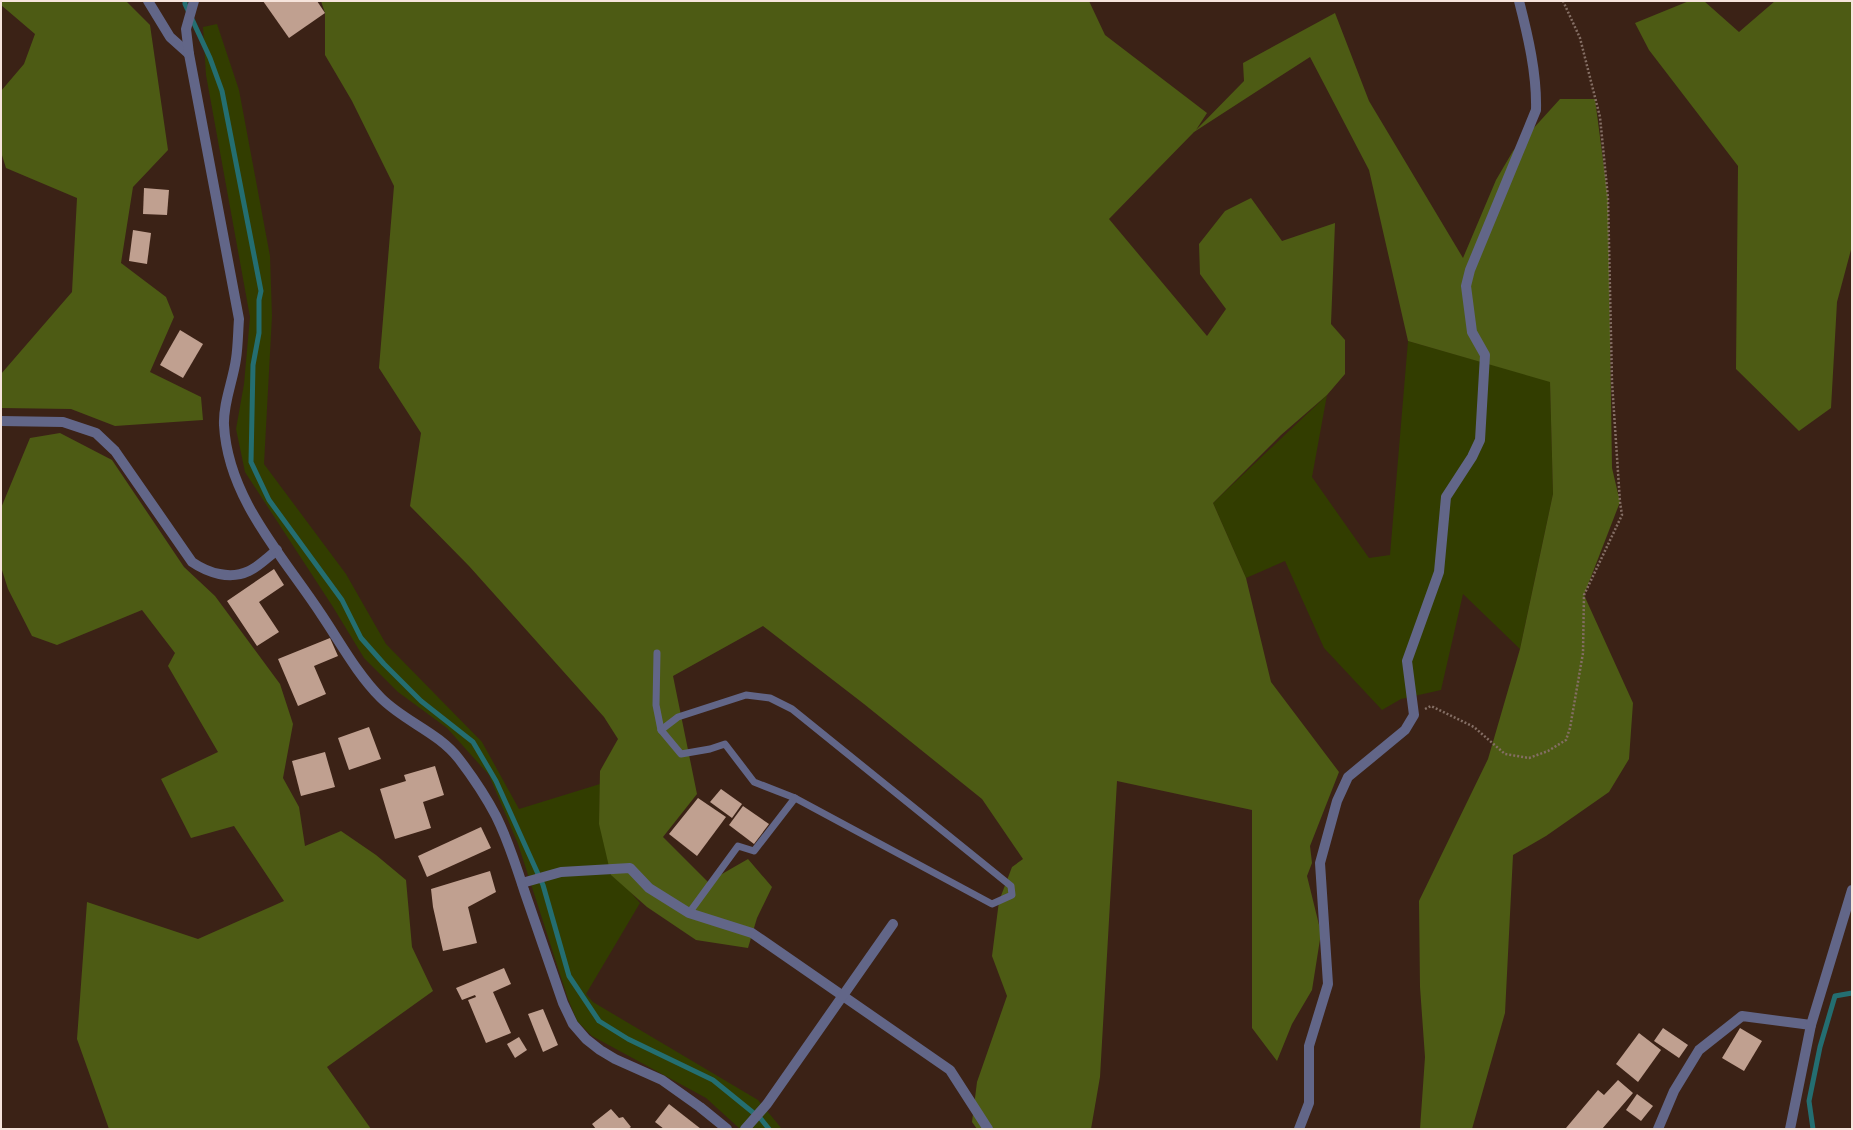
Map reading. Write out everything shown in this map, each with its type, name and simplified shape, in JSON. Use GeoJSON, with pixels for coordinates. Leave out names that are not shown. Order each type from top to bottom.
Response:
{"type":"FeatureCollection","features":[{"type":"Feature","properties":{"kind":"street"},"geometry":{"type":"LineString","coordinates":[[148,1],[170,37],[189,54]]}},
{"type":"Feature","properties":{"kind":"street"},"geometry":{"type":"LineString","coordinates":[[194,1],[186,29],[189,54],[197,105],[239,319],[236,358],[226,405],[224,425],[232,468],[240,489],[251,511],[276,550],[302,584],[364,680],[387,703],[402,715],[444,743],[458,758],[496,815],[513,857],[563,1003],[573,1024],[586,1039],[600,1050],[615,1059],[662,1080],[700,1107],[727,1129]]}},
{"type":"Feature","properties":{"kind":"street"},"geometry":{"type":"LineString","coordinates":[[1298,1129],[1309,1103],[1309,1046],[1328,984],[1320,863],[1337,802],[1348,777],[1405,730],[1414,715],[1407,661],[1439,572],[1446,497],[1472,457],[1480,440],[1485,355],[1472,332],[1466,286],[1470,270],[1536,110],[1537,91],[1525,23],[1519,1]]}},
{"type":"Feature","properties":{"kind":"street"},"geometry":{"type":"LineString","coordinates":[[1,421],[63,422],[96,433],[118,456],[192,562],[204,570],[229,576],[249,571],[276,550]]}},
{"type":"Feature","properties":{"kind":"street"},"geometry":{"type":"LineString","coordinates":[[522,883],[561,872],[630,868],[649,888],[689,912],[752,933],[950,1070],[988,1129]]}},
{"type":"Feature","properties":{"kind":"street"},"geometry":{"type":"LineString","coordinates":[[1790,1129],[1811,1025],[1852,890]]}},
{"type":"Feature","properties":{"kind":"street"},"geometry":{"type":"LineString","coordinates":[[745,1129],[767,1104],[842,994],[893,924]]}},
{"type":"Feature","properties":{"kind":"street"},"geometry":{"type":"LineString","coordinates":[[1658,1129],[1674,1090],[1699,1050],[1742,1016],[1811,1025]]}},
{"type":"Feature","properties":{"kind":"lane"},"geometry":{"type":"LineString","coordinates":[[657,653],[656,705],[662,730],[681,754],[710,749],[726,744],[754,782],[795,798],[992,904],[1012,895],[1011,886],[1005,881],[792,709],[770,698],[746,695],[678,717],[662,730]]}},
{"type":"Feature","properties":{"kind":"lane"},"geometry":{"type":"LineString","coordinates":[[689,912],[738,846],[754,851],[795,798]]}},
{"type":"Feature","properties":{"kind":"path"},"geometry":{"type":"LineString","coordinates":[[1414,715],[1431,706],[1474,727],[1505,754],[1529,758],[1548,751],[1566,740],[1570,728],[1582,653],[1584,595],[1622,516],[1612,382],[1608,198],[1600,117],[1580,38],[1563,1]]}},
{"type":"Feature","properties":{"kind":"green space"},"geometry":{"type":"Polygon","coordinates":[[[1,1],[126,1],[150,25],[168,150],[133,187],[121,263],[166,297],[174,317],[150,372],[201,397],[203,420],[115,426],[71,409],[1,408],[1,374],[72,292],[77,198],[6,168],[1,152],[1,91],[24,64],[35,34],[1,5],[1,1]]]}},
{"type":"Feature","properties":{"kind":"green space"},"geometry":{"type":"Polygon","coordinates":[[[321,1],[1089,1],[1105,35],[1207,113],[1196,130],[1244,81],[1243,63],[1335,13],[1369,101],[1463,258],[1496,180],[1513,151],[1560,99],[1595,99],[1608,198],[1612,468],[1620,502],[1584,595],[1633,703],[1629,759],[1609,792],[1546,836],[1513,855],[1505,1013],[1472,1129],[1420,1129],[1425,1057],[1420,987],[1419,901],[1488,759],[1520,649],[1553,494],[1550,382],[1408,341],[1369,170],[1310,57],[1194,132],[1109,219],[1207,336],[1226,309],[1200,274],[1199,244],[1225,211],[1251,198],[1282,241],[1335,223],[1331,324],[1345,340],[1345,374],[1327,395],[1281,435],[1213,503],[1246,578],[1271,682],[1339,772],[1310,846],[1312,863],[1307,876],[1321,933],[1312,990],[1292,1024],[1277,1061],[1252,1028],[1252,810],[1117,781],[1100,1077],[1091,1129],[977,1129],[972,1122],[977,1082],[1007,996],[992,956],[999,901],[1012,867],[1023,859],[982,799],[864,704],[763,626],[673,676],[697,794],[663,837],[708,882],[748,859],[772,887],[757,918],[748,948],[696,940],[647,907],[611,875],[599,824],[600,771],[618,739],[604,717],[469,566],[410,506],[421,433],[379,368],[394,186],[352,101],[325,55],[325,13],[321,1]]]}},
{"type":"Feature","properties":{"kind":"green space"},"geometry":{"type":"Polygon","coordinates":[[[1689,1],[1704,1],[1739,32],[1775,1],[1852,1],[1852,246],[1837,302],[1831,408],[1799,431],[1736,369],[1738,166],[1649,50],[1635,23],[1689,1]]]}},
{"type":"Feature","properties":{"kind":"green space"},"geometry":{"type":"Polygon","coordinates":[[[217,24],[239,90],[270,256],[272,316],[264,464],[346,574],[386,644],[482,742],[519,809],[600,784],[599,824],[627,888],[640,903],[586,994],[593,1002],[758,1100],[782,1129],[740,1129],[706,1098],[592,1036],[577,1021],[568,999],[518,844],[489,775],[447,728],[398,692],[364,658],[333,607],[245,472],[236,429],[244,384],[250,317],[206,75],[203,27],[217,24]]]}},
{"type":"Feature","properties":{"kind":"green space"},"geometry":{"type":"Polygon","coordinates":[[[1408,341],[1550,381],[1553,494],[1520,649],[1463,594],[1441,690],[1401,699],[1382,710],[1324,648],[1285,561],[1246,578],[1213,503],[1327,395],[1312,477],[1369,558],[1390,555],[1408,341]]]}},
{"type":"Feature","properties":{"kind":"green space"},"geometry":{"type":"Polygon","coordinates":[[[60,433],[112,460],[184,567],[215,596],[280,684],[293,724],[283,778],[299,807],[305,846],[341,831],[376,855],[406,880],[412,947],[433,991],[327,1067],[371,1129],[109,1129],[77,1039],[87,902],[198,939],[284,901],[234,826],[191,838],[161,779],[218,752],[168,666],[175,653],[142,610],[57,645],[32,636],[8,589],[1,567],[1,508],[30,438],[60,433]]]}},
{"type":"Feature","properties":{"kind":"building"},"geometry":{"type":"Polygon","coordinates":[[[263,1],[317,1],[325,13],[289,38],[263,1]]]}},
{"type":"Feature","properties":{"kind":"building"},"geometry":{"type":"Polygon","coordinates":[[[144,188],[169,190],[167,215],[143,214],[144,188]]]}},
{"type":"Feature","properties":{"kind":"building"},"geometry":{"type":"Polygon","coordinates":[[[133,230],[151,233],[147,264],[129,261],[133,230]]]}},
{"type":"Feature","properties":{"kind":"building"},"geometry":{"type":"Polygon","coordinates":[[[180,330],[203,344],[183,378],[160,365],[180,330]]]}},
{"type":"Feature","properties":{"kind":"building"},"geometry":{"type":"Polygon","coordinates":[[[274,569],[284,585],[259,602],[279,632],[257,646],[227,601],[274,569]]]}},
{"type":"Feature","properties":{"kind":"building"},"geometry":{"type":"Polygon","coordinates":[[[330,638],[338,656],[314,666],[326,694],[298,706],[278,659],[330,638]]]}},
{"type":"Feature","properties":{"kind":"building"},"geometry":{"type":"Polygon","coordinates":[[[369,727],[381,759],[349,770],[338,738],[369,727]]]}},
{"type":"Feature","properties":{"kind":"building"},"geometry":{"type":"Polygon","coordinates":[[[325,752],[335,787],[301,796],[292,761],[325,752]]]}},
{"type":"Feature","properties":{"kind":"building"},"geometry":{"type":"Polygon","coordinates":[[[435,766],[444,795],[423,802],[431,828],[395,839],[380,789],[406,781],[404,775],[435,766]]]}},
{"type":"Feature","properties":{"kind":"building"},"geometry":{"type":"Polygon","coordinates":[[[721,789],[742,804],[732,818],[710,802],[721,789]]]}},
{"type":"Feature","properties":{"kind":"building"},"geometry":{"type":"Polygon","coordinates":[[[698,798],[726,817],[697,856],[669,834],[698,798]]]}},
{"type":"Feature","properties":{"kind":"building"},"geometry":{"type":"Polygon","coordinates":[[[743,806],[769,824],[754,844],[729,825],[743,806]]]}},
{"type":"Feature","properties":{"kind":"building"},"geometry":{"type":"Polygon","coordinates":[[[481,827],[491,848],[427,877],[418,856],[481,827]]]}},
{"type":"Feature","properties":{"kind":"building"},"geometry":{"type":"Polygon","coordinates":[[[490,871],[496,892],[468,907],[477,943],[443,951],[433,907],[431,889],[490,871]]]}},
{"type":"Feature","properties":{"kind":"building"},"geometry":{"type":"Polygon","coordinates":[[[504,968],[511,984],[493,992],[511,1033],[486,1043],[468,1000],[476,997],[475,995],[462,1000],[456,988],[504,968]]]}},
{"type":"Feature","properties":{"kind":"building"},"geometry":{"type":"Polygon","coordinates":[[[543,1009],[558,1045],[543,1052],[528,1014],[543,1009]]]}},
{"type":"Feature","properties":{"kind":"building"},"geometry":{"type":"Polygon","coordinates":[[[1663,1028],[1688,1045],[1679,1058],[1654,1041],[1663,1028]]]}},
{"type":"Feature","properties":{"kind":"building"},"geometry":{"type":"Polygon","coordinates":[[[1740,1028],[1762,1041],[1744,1071],[1722,1058],[1740,1028]]]}},
{"type":"Feature","properties":{"kind":"building"},"geometry":{"type":"Polygon","coordinates":[[[1639,1033],[1661,1050],[1638,1082],[1616,1064],[1639,1033]]]}},
{"type":"Feature","properties":{"kind":"building"},"geometry":{"type":"Polygon","coordinates":[[[519,1037],[527,1050],[515,1058],[507,1044],[519,1037]]]}},
{"type":"Feature","properties":{"kind":"building"},"geometry":{"type":"Polygon","coordinates":[[[1618,1080],[1633,1093],[1602,1129],[1566,1128],[1598,1090],[1604,1095],[1618,1080]]]}},
{"type":"Feature","properties":{"kind":"building"},"geometry":{"type":"Polygon","coordinates":[[[1637,1094],[1653,1106],[1641,1121],[1626,1110],[1637,1094]]]}},
{"type":"Feature","properties":{"kind":"building"},"geometry":{"type":"Polygon","coordinates":[[[669,1104],[701,1129],[664,1129],[655,1122],[669,1104]]]}},
{"type":"Feature","properties":{"kind":"building"},"geometry":{"type":"Polygon","coordinates":[[[611,1109],[619,1118],[623,1117],[631,1127],[628,1129],[596,1129],[592,1124],[611,1109]]]}},
{"type":"Feature","properties":{"kind":"waterway"},"geometry":{"type":"LineString","coordinates":[[185,1],[185,4],[210,58],[222,91],[261,291],[259,300],[259,333],[253,365],[251,462],[269,500],[342,600],[361,638],[384,664],[421,701],[473,742],[496,781],[543,885],[569,976],[599,1021],[628,1039],[713,1080],[761,1119],[769,1129]]}},
{"type":"Feature","properties":{"kind":"waterway"},"geometry":{"type":"LineString","coordinates":[[1813,1129],[1809,1101],[1820,1047],[1835,996],[1852,993]]}}]}
